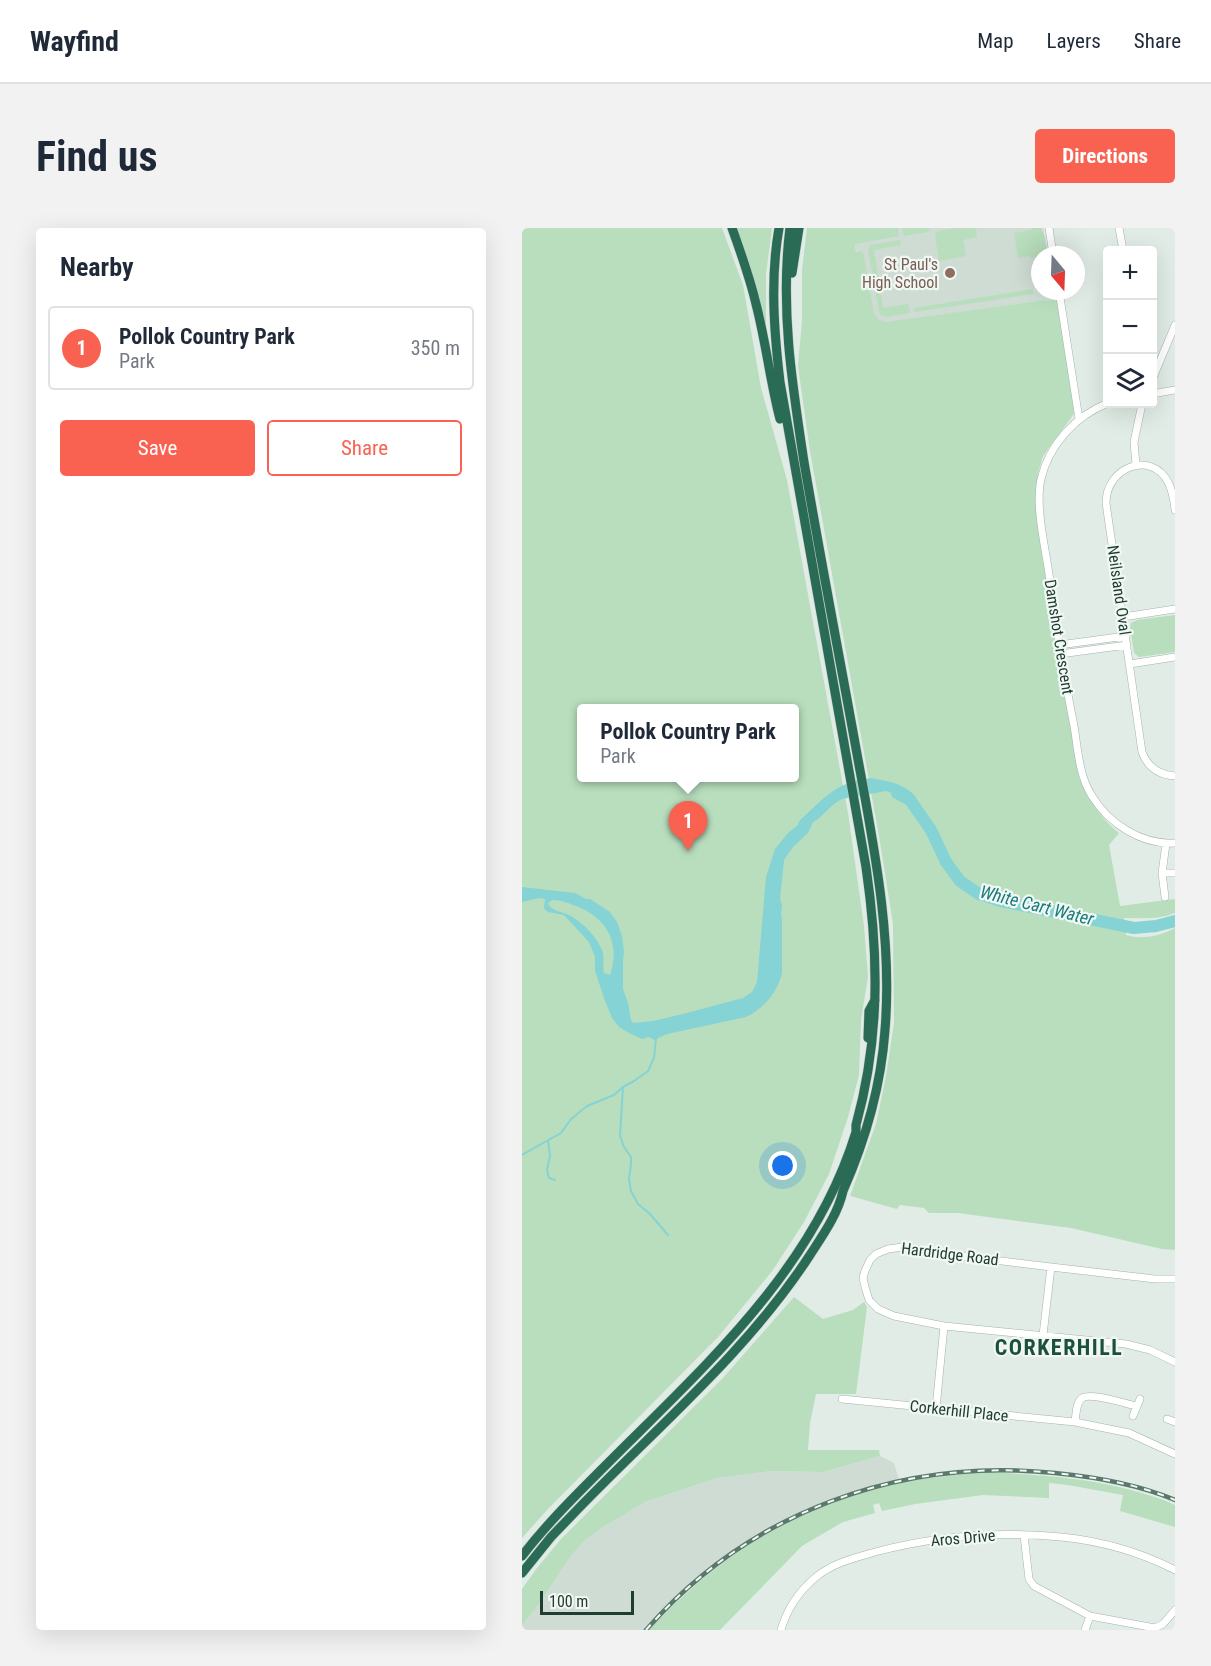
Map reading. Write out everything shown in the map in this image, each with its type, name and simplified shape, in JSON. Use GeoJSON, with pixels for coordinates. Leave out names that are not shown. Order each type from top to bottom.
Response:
{"type":"FeatureCollection","features":[{"type":"Feature","properties":{"kind":"highway"},"geometry":{"type":"LineString","coordinates":[[732,228],[756,304],[772,388],[797,485]]}},
{"type":"Feature","properties":{"kind":"highway"},"geometry":{"type":"LineString","coordinates":[[522,1556],[567,1505],[733,1337],[792,1262],[826,1207],[848,1157],[864,1095],[876,998],[875,945],[871,904],[783,402],[775,340],[774,281],[779,228]]}},
{"type":"Feature","properties":{"kind":"highway"},"geometry":{"type":"LineString","coordinates":[[522,1573],[551,1537],[751,1333],[805,1263],[841,1200],[871,1114],[879,1075],[885,1029],[887,982],[885,938],[879,881],[792,386],[786,278],[790,228]]}},
{"type":"Feature","properties":{"kind":"highway"},"geometry":{"type":"LineString","coordinates":[[788,343],[792,269],[799,228]]}},
{"type":"Feature","properties":{"kind":"street"},"geometry":{"type":"LineString","coordinates":[[1049,228],[1052,246]]}},
{"type":"Feature","properties":{"kind":"street"},"geometry":{"type":"LineString","coordinates":[[1119,228],[1122,246]]}},
{"type":"Feature","properties":{"kind":"street"},"geometry":{"type":"LineString","coordinates":[[1060,300],[1079,418]]}},
{"type":"Feature","properties":{"kind":"street"},"geometry":{"type":"LineString","coordinates":[[1157,368],[1175,325]]}},
{"type":"Feature","properties":{"kind":"street"},"geometry":{"type":"LineString","coordinates":[[1157,392],[1175,390]]}},
{"type":"Feature","properties":{"kind":"street","name":"Damshot Crescent"},"geometry":{"type":"LineString","coordinates":[[1103,405],[1079,418],[1060,439],[1049,457],[1041,479],[1040,504],[1060,654],[1082,774],[1092,796],[1108,817],[1133,834],[1166,844],[1175,843]]}},
{"type":"Feature","properties":{"kind":"street"},"geometry":{"type":"LineString","coordinates":[[1141,408],[1134,442],[1136,465],[1151,467],[1166,479],[1171,488],[1175,510]]}},
{"type":"Feature","properties":{"kind":"street","name":"Neilsland Oval"},"geometry":{"type":"LineString","coordinates":[[1136,465],[1115,477],[1110,483],[1106,498],[1142,752],[1150,766],[1159,772],[1175,776]]}},
{"type":"Feature","properties":{"kind":"street"},"geometry":{"type":"LineString","coordinates":[[1123,617],[1175,609]]}},
{"type":"Feature","properties":{"kind":"street"},"geometry":{"type":"LineString","coordinates":[[1059,645],[1126,636]]}},
{"type":"Feature","properties":{"kind":"street"},"geometry":{"type":"LineString","coordinates":[[1060,654],[1127,645]]}},
{"type":"Feature","properties":{"kind":"street"},"geometry":{"type":"LineString","coordinates":[[1130,664],[1175,657]]}},
{"type":"Feature","properties":{"kind":"street"},"geometry":{"type":"LineString","coordinates":[[1165,897],[1162,873],[1166,844]]}},
{"type":"Feature","properties":{"kind":"street"},"geometry":{"type":"LineString","coordinates":[[1162,873],[1175,873]]}},
{"type":"Feature","properties":{"kind":"street","name":"Hardridge Road"},"geometry":{"type":"LineString","coordinates":[[1175,1279],[1155,1279],[1051,1267],[903,1247],[881,1251],[870,1260],[863,1278],[866,1295],[878,1309],[894,1316],[944,1326],[1126,1344],[1150,1350],[1175,1362]]}},
{"type":"Feature","properties":{"kind":"street"},"geometry":{"type":"LineString","coordinates":[[1043,1335],[1051,1267]]}},
{"type":"Feature","properties":{"kind":"street"},"geometry":{"type":"LineString","coordinates":[[936,1408],[944,1326]]}},
{"type":"Feature","properties":{"kind":"street"},"geometry":{"type":"LineString","coordinates":[[1075,1422],[1082,1398],[1094,1396],[1138,1402],[1133,1416]]}},
{"type":"Feature","properties":{"kind":"street","name":"Corkerhill Place"},"geometry":{"type":"LineString","coordinates":[[842,1399],[1075,1422],[1129,1433],[1175,1454]]}},
{"type":"Feature","properties":{"kind":"street"},"geometry":{"type":"LineString","coordinates":[[1167,1419],[1175,1422]]}},
{"type":"Feature","properties":{"kind":"street"},"geometry":{"type":"LineString","coordinates":[[1024,1535],[1029,1580],[1035,1586],[1090,1617],[1155,1628],[1163,1624],[1175,1610]]}},
{"type":"Feature","properties":{"kind":"street","name":"Aros Drive"},"geometry":{"type":"LineString","coordinates":[[781,1630],[788,1611],[817,1576],[842,1562],[894,1547],[932,1540],[1024,1535],[1063,1538],[1105,1545],[1145,1556],[1175,1570]]}},
{"type":"Feature","properties":{"kind":"street"},"geometry":{"type":"LineString","coordinates":[[1085,1630],[1090,1617]]}},
{"type":"Feature","properties":{"kind":"shaded area","name":"St Paul's High School"},"geometry":{"type":"Polygon","coordinates":[[[852,228],[1043,228],[1046,246],[1031,246],[1031,300],[1055,301],[1037,301],[870,325],[852,228]]]}},
{"type":"Feature","properties":{"kind":"shaded area"},"geometry":{"type":"Polygon","coordinates":[[[880,1456],[894,1463],[900,1483],[879,1487],[825,1505],[731,1556],[677,1600],[648,1630],[522,1630],[522,1625],[584,1541],[645,1502],[717,1478],[771,1471],[823,1472],[880,1456]]]}},
{"type":"Feature","properties":{"kind":"green space"},"geometry":{"type":"Polygon","coordinates":[[[522,228],[722,228],[743,285],[761,388],[787,480],[848,813],[864,926],[868,977],[861,1020],[859,1075],[829,1174],[804,1222],[773,1270],[718,1337],[522,1538],[522,228]]]}},
{"type":"Feature","properties":{"kind":"green space"},"geometry":{"type":"Polygon","coordinates":[[[737,228],[772,228],[766,274],[766,329],[750,265],[737,228]]]}},
{"type":"Feature","properties":{"kind":"green space"},"geometry":{"type":"Polygon","coordinates":[[[807,228],[898,228],[899,236],[855,244],[856,252],[863,251],[874,314],[879,320],[886,322],[1037,301],[1060,300],[1076,411],[1043,456],[1038,473],[1036,512],[1079,778],[1100,814],[1119,833],[1109,845],[1120,906],[1175,899],[1175,913],[1156,918],[1124,918],[1126,935],[1151,936],[1175,928],[1175,1250],[1071,1228],[958,1213],[929,1213],[924,1208],[900,1205],[897,1209],[850,1196],[876,1124],[886,1076],[894,1023],[893,924],[810,451],[798,366],[802,320],[802,270],[807,228]]]}},
{"type":"Feature","properties":{"kind":"green space"},"geometry":{"type":"Polygon","coordinates":[[[902,228],[930,228],[928,232],[904,236],[902,228]]]}},
{"type":"Feature","properties":{"kind":"green space"},"geometry":{"type":"Polygon","coordinates":[[[976,228],[977,237],[963,240],[966,256],[939,261],[935,236],[938,231],[976,228]]]}},
{"type":"Feature","properties":{"kind":"green space"},"geometry":{"type":"Polygon","coordinates":[[[1040,228],[1046,246],[1031,246],[1031,258],[1030,256],[1018,258],[1014,233],[1040,228]]]}},
{"type":"Feature","properties":{"kind":"green space"},"geometry":{"type":"Polygon","coordinates":[[[900,240],[901,245],[874,250],[883,308],[908,304],[910,313],[886,317],[879,311],[868,251],[870,245],[900,240]]]}},
{"type":"Feature","properties":{"kind":"green space"},"geometry":{"type":"Polygon","coordinates":[[[1031,289],[1031,294],[915,312],[914,308],[1031,289]]]}},
{"type":"Feature","properties":{"kind":"green space"},"geometry":{"type":"Polygon","coordinates":[[[1175,615],[1175,652],[1139,657],[1134,653],[1131,623],[1137,620],[1175,615]]]}},
{"type":"Feature","properties":{"kind":"green space"},"geometry":{"type":"Polygon","coordinates":[[[794,1297],[823,1319],[853,1310],[864,1302],[867,1307],[856,1394],[816,1394],[810,1423],[808,1450],[879,1450],[880,1456],[823,1472],[771,1471],[717,1478],[645,1502],[584,1541],[522,1625],[522,1589],[561,1539],[722,1379],[794,1297]]]}},
{"type":"Feature","properties":{"kind":"green space"},"geometry":{"type":"Polygon","coordinates":[[[989,1472],[1076,1479],[1145,1494],[1175,1505],[1175,1527],[1120,1511],[1123,1495],[1049,1483],[1049,1498],[983,1495],[882,1511],[879,1503],[873,1505],[875,1513],[843,1522],[802,1546],[720,1630],[648,1630],[720,1565],[747,1546],[802,1516],[842,1499],[880,1487],[921,1479],[989,1472]]]}},
{"type":"Feature","properties":{"kind":"water"},"geometry":{"type":"Polygon","coordinates":[[[872,778],[896,784],[916,797],[908,804],[886,791],[842,799],[813,822],[808,833],[793,847],[784,860],[780,899],[782,905],[782,973],[769,999],[746,1017],[667,1034],[654,1040],[649,1037],[642,1039],[629,1033],[619,1027],[612,1018],[595,971],[595,957],[589,942],[564,915],[545,910],[545,899],[522,902],[522,887],[575,893],[590,899],[610,912],[622,936],[623,989],[633,1023],[653,1021],[743,998],[752,992],[757,982],[766,877],[775,849],[800,820],[824,798],[840,787],[872,778]],[[553,900],[548,903],[554,910],[576,919],[596,940],[603,953],[604,973],[610,975],[614,952],[609,933],[603,925],[587,911],[553,900]]]}},
{"type":"Feature","properties":{"kind":"waterway","name":"White Cart Water"},"geometry":{"type":"LineString","coordinates":[[897,793],[910,800],[931,830],[946,862],[960,881],[979,894],[1001,901],[1134,928],[1175,921]]}},
{"type":"Feature","properties":{"kind":"waterway"},"geometry":{"type":"LineString","coordinates":[[522,1155],[561,1133],[571,1119],[587,1106],[614,1095],[648,1071],[654,1058],[656,1038]]}},
{"type":"Feature","properties":{"kind":"waterway"},"geometry":{"type":"LineString","coordinates":[[623,1087],[620,1136],[631,1157],[629,1179],[631,1191],[638,1204],[668,1235]]}},
{"type":"Feature","properties":{"kind":"waterway"},"geometry":{"type":"LineString","coordinates":[[548,1140],[550,1156],[547,1170],[549,1178],[555,1180]]}},
{"type":"Feature","properties":{"kind":"railway"},"geometry":{"type":"LineString","coordinates":[[646,1630],[687,1589],[732,1553],[780,1524],[831,1501],[885,1485],[940,1474],[997,1470],[1055,1473],[1116,1482],[1175,1500]]}},
{"type":"Feature","properties":{"kind":"place","name":"St Paul's High School"},"geometry":{"type":"Point","coordinates":[950,273]}},
{"type":"Feature","properties":{"kind":"place","name":"Pollok Country Park"},"geometry":{"type":"Point","coordinates":[688,851]}},
{"type":"Feature","properties":{"kind":"district","name":"CORKERHILL"},"geometry":{"type":"Point","coordinates":[1059,1347]}}]}
